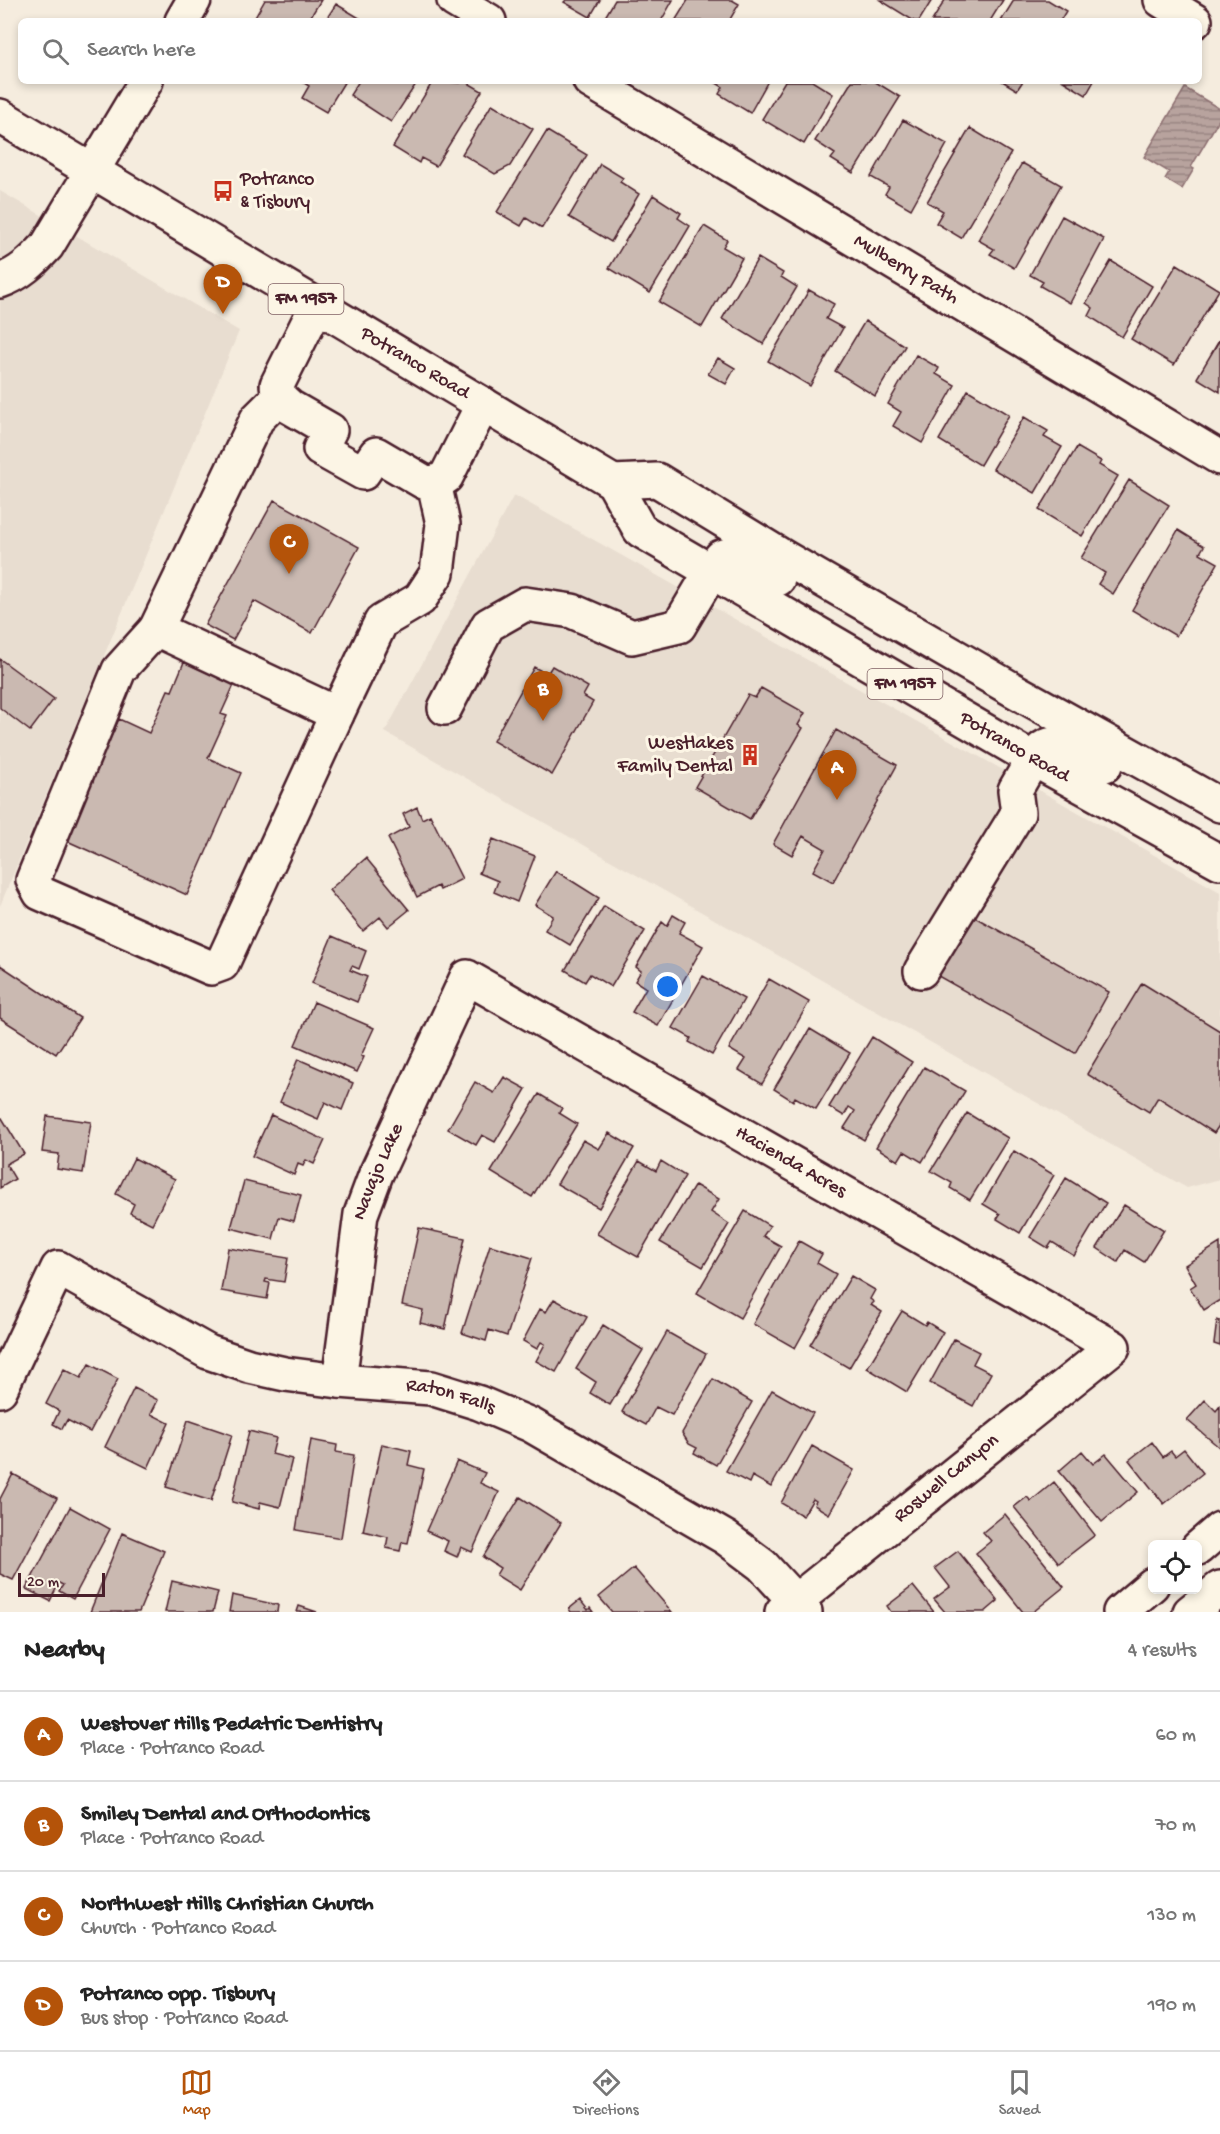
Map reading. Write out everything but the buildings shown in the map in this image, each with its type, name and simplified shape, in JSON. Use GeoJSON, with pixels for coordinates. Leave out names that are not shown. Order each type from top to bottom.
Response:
{"type":"FeatureCollection","features":[{"type":"Feature","properties":{"kind":"street"},"geometry":{"type":"LineString","coordinates":[[184,18],[194,0]]}},
{"type":"Feature","properties":{"kind":"street"},"geometry":{"type":"LineString","coordinates":[[454,0],[484,18]]}},
{"type":"Feature","properties":{"kind":"street"},"geometry":{"type":"LineString","coordinates":[[1161,0],[1190,18]]}},
{"type":"Feature","properties":{"kind":"street"},"geometry":{"type":"LineString","coordinates":[[1202,25],[1220,35]]}},
{"type":"Feature","properties":{"kind":"street"},"geometry":{"type":"LineString","coordinates":[[0,281],[13,277],[47,246],[144,84]]}},
{"type":"Feature","properties":{"kind":"street","name":"Mulberry Path"},"geometry":{"type":"LineString","coordinates":[[595,84],[1220,458]]}},
{"type":"Feature","properties":{"kind":"street","name":"Potranco Road"},"geometry":{"type":"LineString","coordinates":[[0,116],[613,482],[640,531],[1033,759],[1220,862]]}},
{"type":"Feature","properties":{"kind":"street"},"geometry":{"type":"LineString","coordinates":[[317,305],[277,385],[279,397],[290,407],[330,430],[320,449],[363,473],[375,454],[424,482],[434,483],[446,477],[483,404]]}},
{"type":"Feature","properties":{"kind":"street"},"geometry":{"type":"LineString","coordinates":[[279,397],[257,419],[156,629],[119,670],[33,879],[40,893],[211,968],[222,964],[381,622],[420,599],[436,573],[443,524],[434,483]]}},
{"type":"Feature","properties":{"kind":"street","name":"FM 1957"},"geometry":{"type":"LineString","coordinates":[[613,482],[657,480],[785,558],[1017,692],[1220,805]]}},
{"type":"Feature","properties":{"kind":"street"},"geometry":{"type":"LineString","coordinates":[[445,708],[488,625],[525,604],[572,611],[632,637],[679,626],[721,557],[731,554],[740,557],[919,661],[963,677],[1017,692]]}},
{"type":"Feature","properties":{"kind":"street"},"geometry":{"type":"LineString","coordinates":[[156,629],[337,714]]}},
{"type":"Feature","properties":{"kind":"street"},"geometry":{"type":"LineString","coordinates":[[921,971],[1018,813],[1015,790],[1033,759],[1044,748],[1058,743],[1073,747],[1187,810],[1220,820]]}},
{"type":"Feature","properties":{"kind":"street","name":"Hacienda Acres"},"geometry":{"type":"LineString","coordinates":[[467,977],[1113,1347]]}},
{"type":"Feature","properties":{"kind":"street","name":"Navajo Lake"},"geometry":{"type":"LineString","coordinates":[[339,1381],[361,1214],[376,1174],[467,977]]}},
{"type":"Feature","properties":{"kind":"street","name":"Raton Falls"},"geometry":{"type":"LineString","coordinates":[[0,1390],[58,1268],[207,1352],[249,1366],[285,1374],[339,1381],[431,1388],[479,1402],[531,1425],[726,1538],[762,1565],[794,1608]]}},
{"type":"Feature","properties":{"kind":"street","name":"Roswell Canyon"},"geometry":{"type":"LineString","coordinates":[[794,1608],[1113,1347]]}},
{"type":"Feature","properties":{"kind":"street"},"geometry":{"type":"LineString","coordinates":[[1202,1544],[1220,1529]]}},
{"type":"Feature","properties":{"kind":"street"},"geometry":{"type":"LineString","coordinates":[[1120,1612],[1148,1588]]}},
{"type":"Feature","properties":{"kind":"street"},"geometry":{"type":"LineString","coordinates":[[1190,1612],[1220,1588]]}},
{"type":"Feature","properties":{"kind":"shaded area"},"geometry":{"type":"Polygon","coordinates":[[[1185,88],[1220,109],[1220,118],[1191,167],[1194,169],[1182,189],[1165,179],[1169,172],[1144,157],[1185,88]]]}},
{"type":"Feature","properties":{"kind":"shaded area"},"geometry":{"type":"Polygon","coordinates":[[[0,191],[239,331],[0,906],[0,191]]]}},
{"type":"Feature","properties":{"kind":"shaded area"},"geometry":{"type":"Polygon","coordinates":[[[514,495],[1220,892],[1220,1179],[1187,1188],[385,732],[514,495]]]}},
{"type":"Feature","properties":{"kind":"place","name":"Potranco & Tisbury"},"geometry":{"type":"Point","coordinates":[223,191]}},
{"type":"Feature","properties":{"kind":"place","name":"Potranco opp. Tisbury"},"geometry":{"type":"Point","coordinates":[223,314]}},
{"type":"Feature","properties":{"kind":"place","name":"Northwest Hills Christian Church"},"geometry":{"type":"Point","coordinates":[289,574]}},
{"type":"Feature","properties":{"kind":"place","name":"Smiley Dental and Orthodontics"},"geometry":{"type":"Point","coordinates":[543,721]}},
{"type":"Feature","properties":{"kind":"place","name":"Westlakes Family Dental"},"geometry":{"type":"Point","coordinates":[750,755]}},
{"type":"Feature","properties":{"kind":"place","name":"Westover Hills Pedatric Dentistry"},"geometry":{"type":"Point","coordinates":[837,800]}}]}
